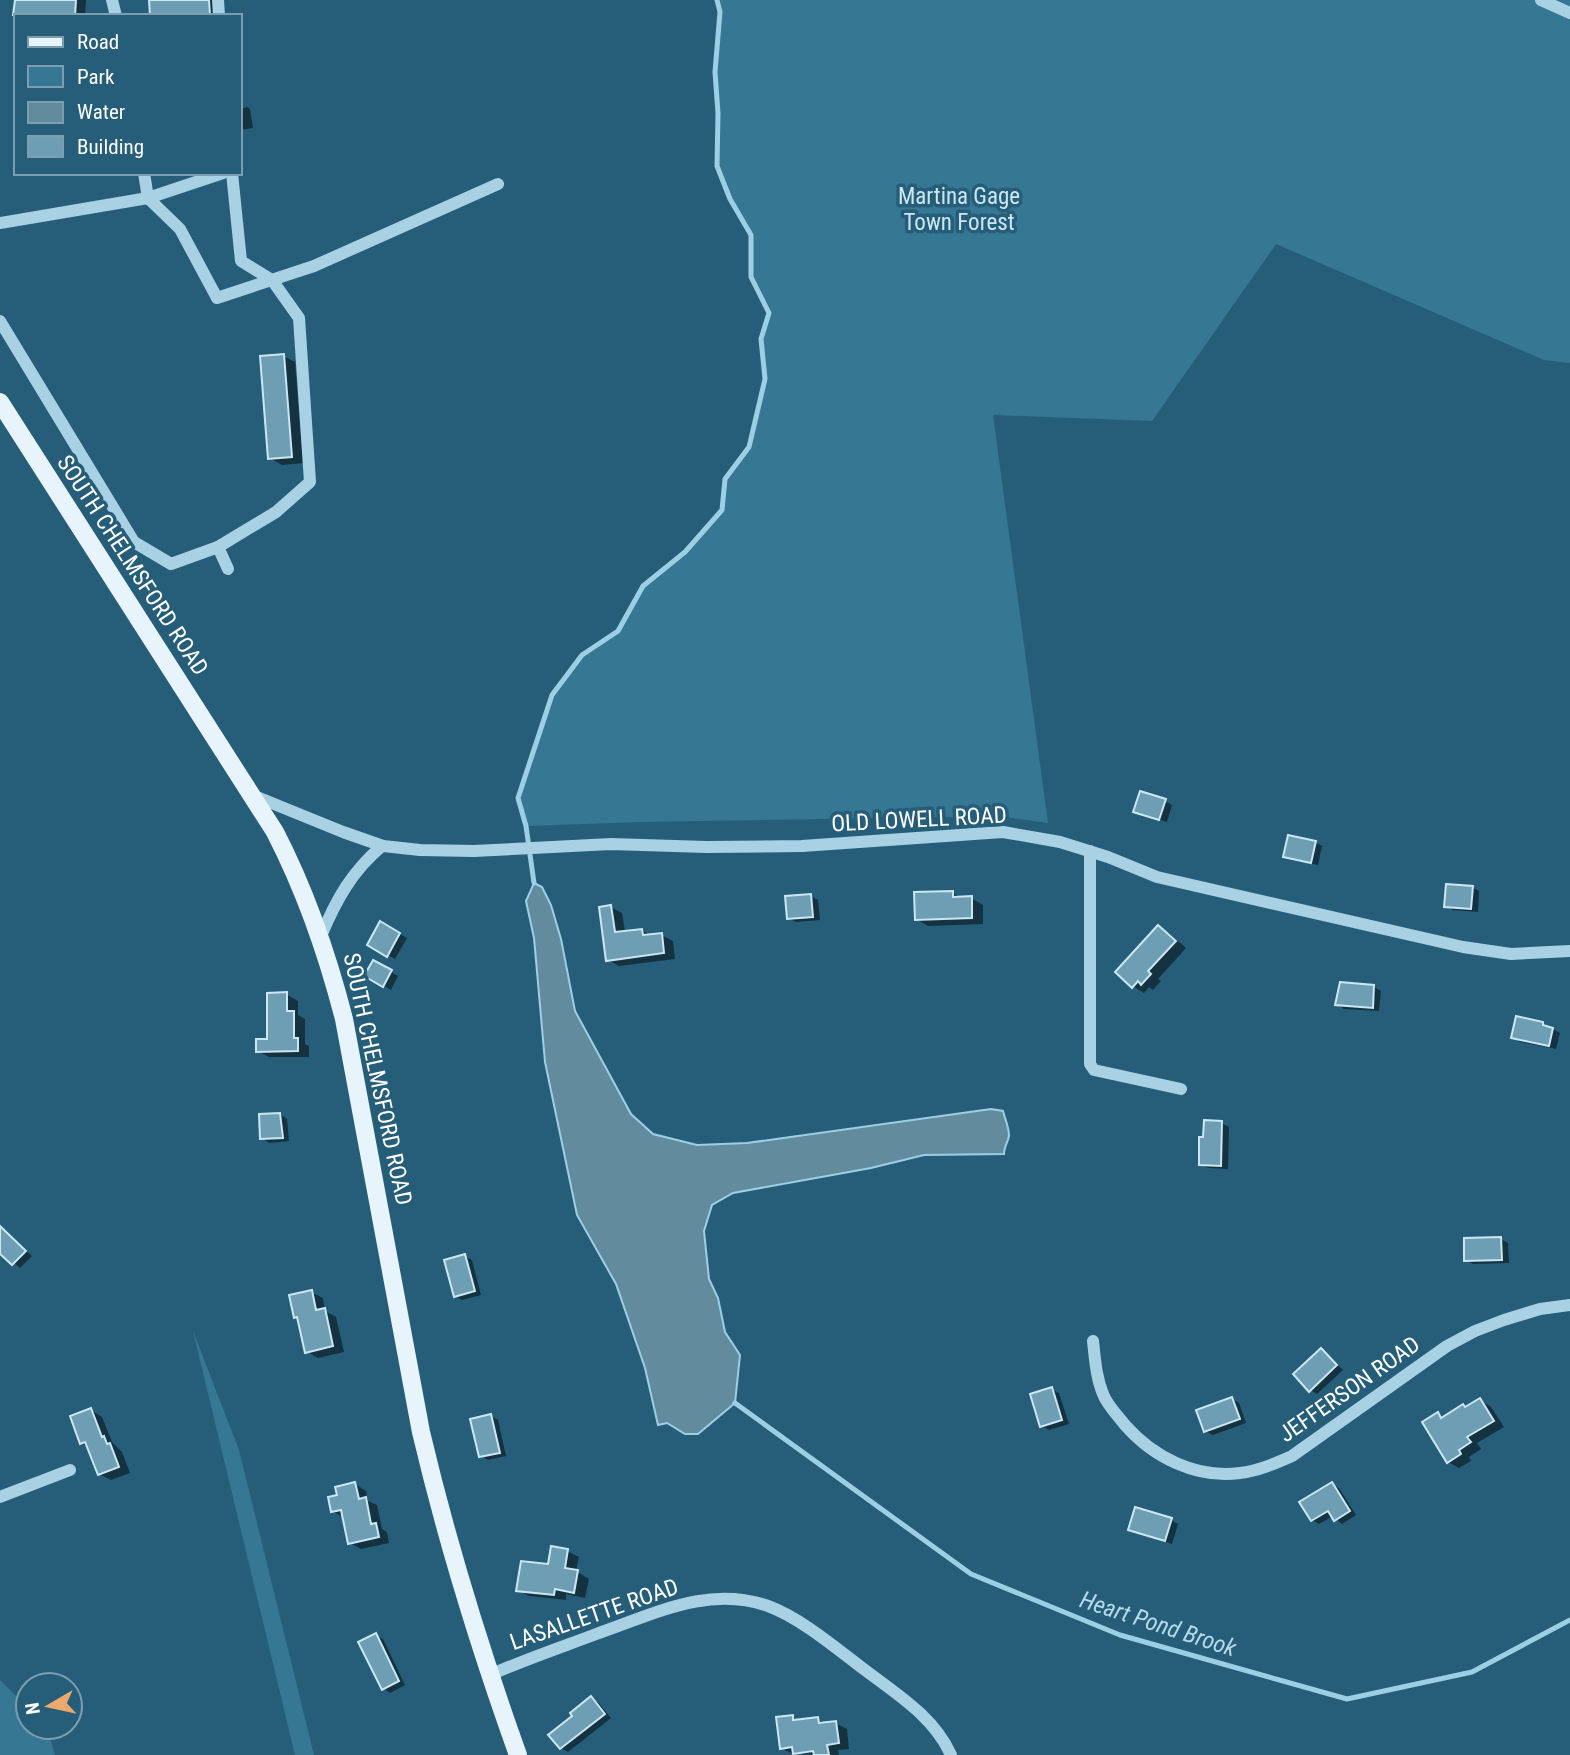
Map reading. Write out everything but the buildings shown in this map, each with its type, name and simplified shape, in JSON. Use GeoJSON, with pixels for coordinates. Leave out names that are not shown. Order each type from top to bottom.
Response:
{"type":"FeatureCollection","features":[{"type":"Feature","properties":{"kind":"main road","name":"SOUTH CHELMSFORD ROAD"},"geometry":{"type":"LineString","coordinates":[[0,402],[252,795],[294,870],[320,936],[341,1007],[357,1076],[427,1458],[452,1555],[518,1755]]}},
{"type":"Feature","properties":{"kind":"street"},"geometry":{"type":"LineString","coordinates":[[1541,0],[1570,13]]}},
{"type":"Feature","properties":{"kind":"street"},"geometry":{"type":"LineString","coordinates":[[144,175],[149,198],[180,229],[217,298],[314,266],[498,184]]}},
{"type":"Feature","properties":{"kind":"street"},"geometry":{"type":"LineString","coordinates":[[0,223],[149,198],[217,175]]}},
{"type":"Feature","properties":{"kind":"street"},"geometry":{"type":"LineString","coordinates":[[0,321],[134,542],[171,564],[218,547],[276,512],[310,482],[299,317],[272,280],[241,261],[232,175]]}},
{"type":"Feature","properties":{"kind":"street"},"geometry":{"type":"LineString","coordinates":[[218,547],[228,569]]}},
{"type":"Feature","properties":{"kind":"street","name":"OLD LOWELL ROAD"},"geometry":{"type":"LineString","coordinates":[[252,795],[382,846],[420,850],[474,851],[611,844],[802,846],[1003,832],[1060,842],[1157,877],[1463,947],[1511,954],[1570,951]]}},
{"type":"Feature","properties":{"kind":"street"},"geometry":{"type":"LineString","coordinates":[[320,936],[333,906],[348,882],[362,862],[382,846]]}},
{"type":"Feature","properties":{"kind":"street"},"geometry":{"type":"LineString","coordinates":[[1090,851],[1090,1064],[1094,1070],[1181,1089]]}},
{"type":"Feature","properties":{"kind":"street","name":"JEFFERSON ROAD"},"geometry":{"type":"LineString","coordinates":[[1093,1341],[1097,1376],[1103,1397],[1137,1439],[1156,1454],[1184,1467],[1213,1474],[1240,1473],[1292,1456],[1447,1346],[1475,1331],[1540,1309],[1570,1304]]}},
{"type":"Feature","properties":{"kind":"street"},"geometry":{"type":"LineString","coordinates":[[0,1497],[70,1470]]}},
{"type":"Feature","properties":{"kind":"street","name":"LASALLETTE ROAD"},"geometry":{"type":"LineString","coordinates":[[490,1675],[536,1655],[688,1602],[719,1598],[745,1601],[769,1607],[798,1623],[903,1699],[928,1720],[945,1742],[951,1755]]}},
{"type":"Feature","properties":{"kind":"green space","name":"Martina Gage Town Forest"},"geometry":{"type":"Polygon","coordinates":[[[717,0],[1570,0],[1570,363],[1544,360],[1276,244],[1152,421],[993,415],[1048,823],[998,816],[526,826],[518,798],[552,695],[582,655],[618,631],[643,586],[685,552],[722,510],[725,479],[749,447],[765,379],[761,339],[769,313],[751,277],[751,234],[730,199],[717,166],[718,113],[715,72],[720,12],[717,0]]]}},
{"type":"Feature","properties":{"kind":"green space"},"geometry":{"type":"Polygon","coordinates":[[[193,1331],[239,1450],[314,1755],[295,1755],[193,1331]]]}},
{"type":"Feature","properties":{"kind":"green space"},"geometry":{"type":"Polygon","coordinates":[[[0,1680],[14,1694],[14,1741],[51,1741],[55,1755],[0,1755],[0,1680]]]}},
{"type":"Feature","properties":{"kind":"water"},"geometry":{"type":"Polygon","coordinates":[[[534,883],[542,887],[551,905],[561,939],[575,1011],[631,1114],[653,1134],[697,1145],[747,1143],[991,1109],[1003,1111],[1007,1123],[1009,1136],[1004,1154],[924,1155],[871,1168],[733,1193],[712,1205],[704,1231],[709,1279],[718,1298],[725,1332],[740,1355],[735,1403],[698,1434],[685,1434],[667,1423],[658,1425],[645,1368],[616,1284],[577,1215],[545,1062],[534,938],[526,901],[534,883]]]}},
{"type":"Feature","properties":{"kind":"waterway","name":"Heart Pond Brook"},"geometry":{"type":"LineString","coordinates":[[534,883],[526,826],[518,798],[552,695],[582,655],[618,631],[643,586],[685,552],[722,510],[725,479],[749,447],[765,379],[761,339],[769,313],[751,277],[751,235],[730,199],[717,166],[718,113],[715,72],[720,12],[717,0]]}},
{"type":"Feature","properties":{"kind":"waterway","name":"Heart Pond Brook"},"geometry":{"type":"LineString","coordinates":[[735,1403],[971,1574],[1120,1635],[1347,1699],[1472,1672],[1570,1620]]}}]}
